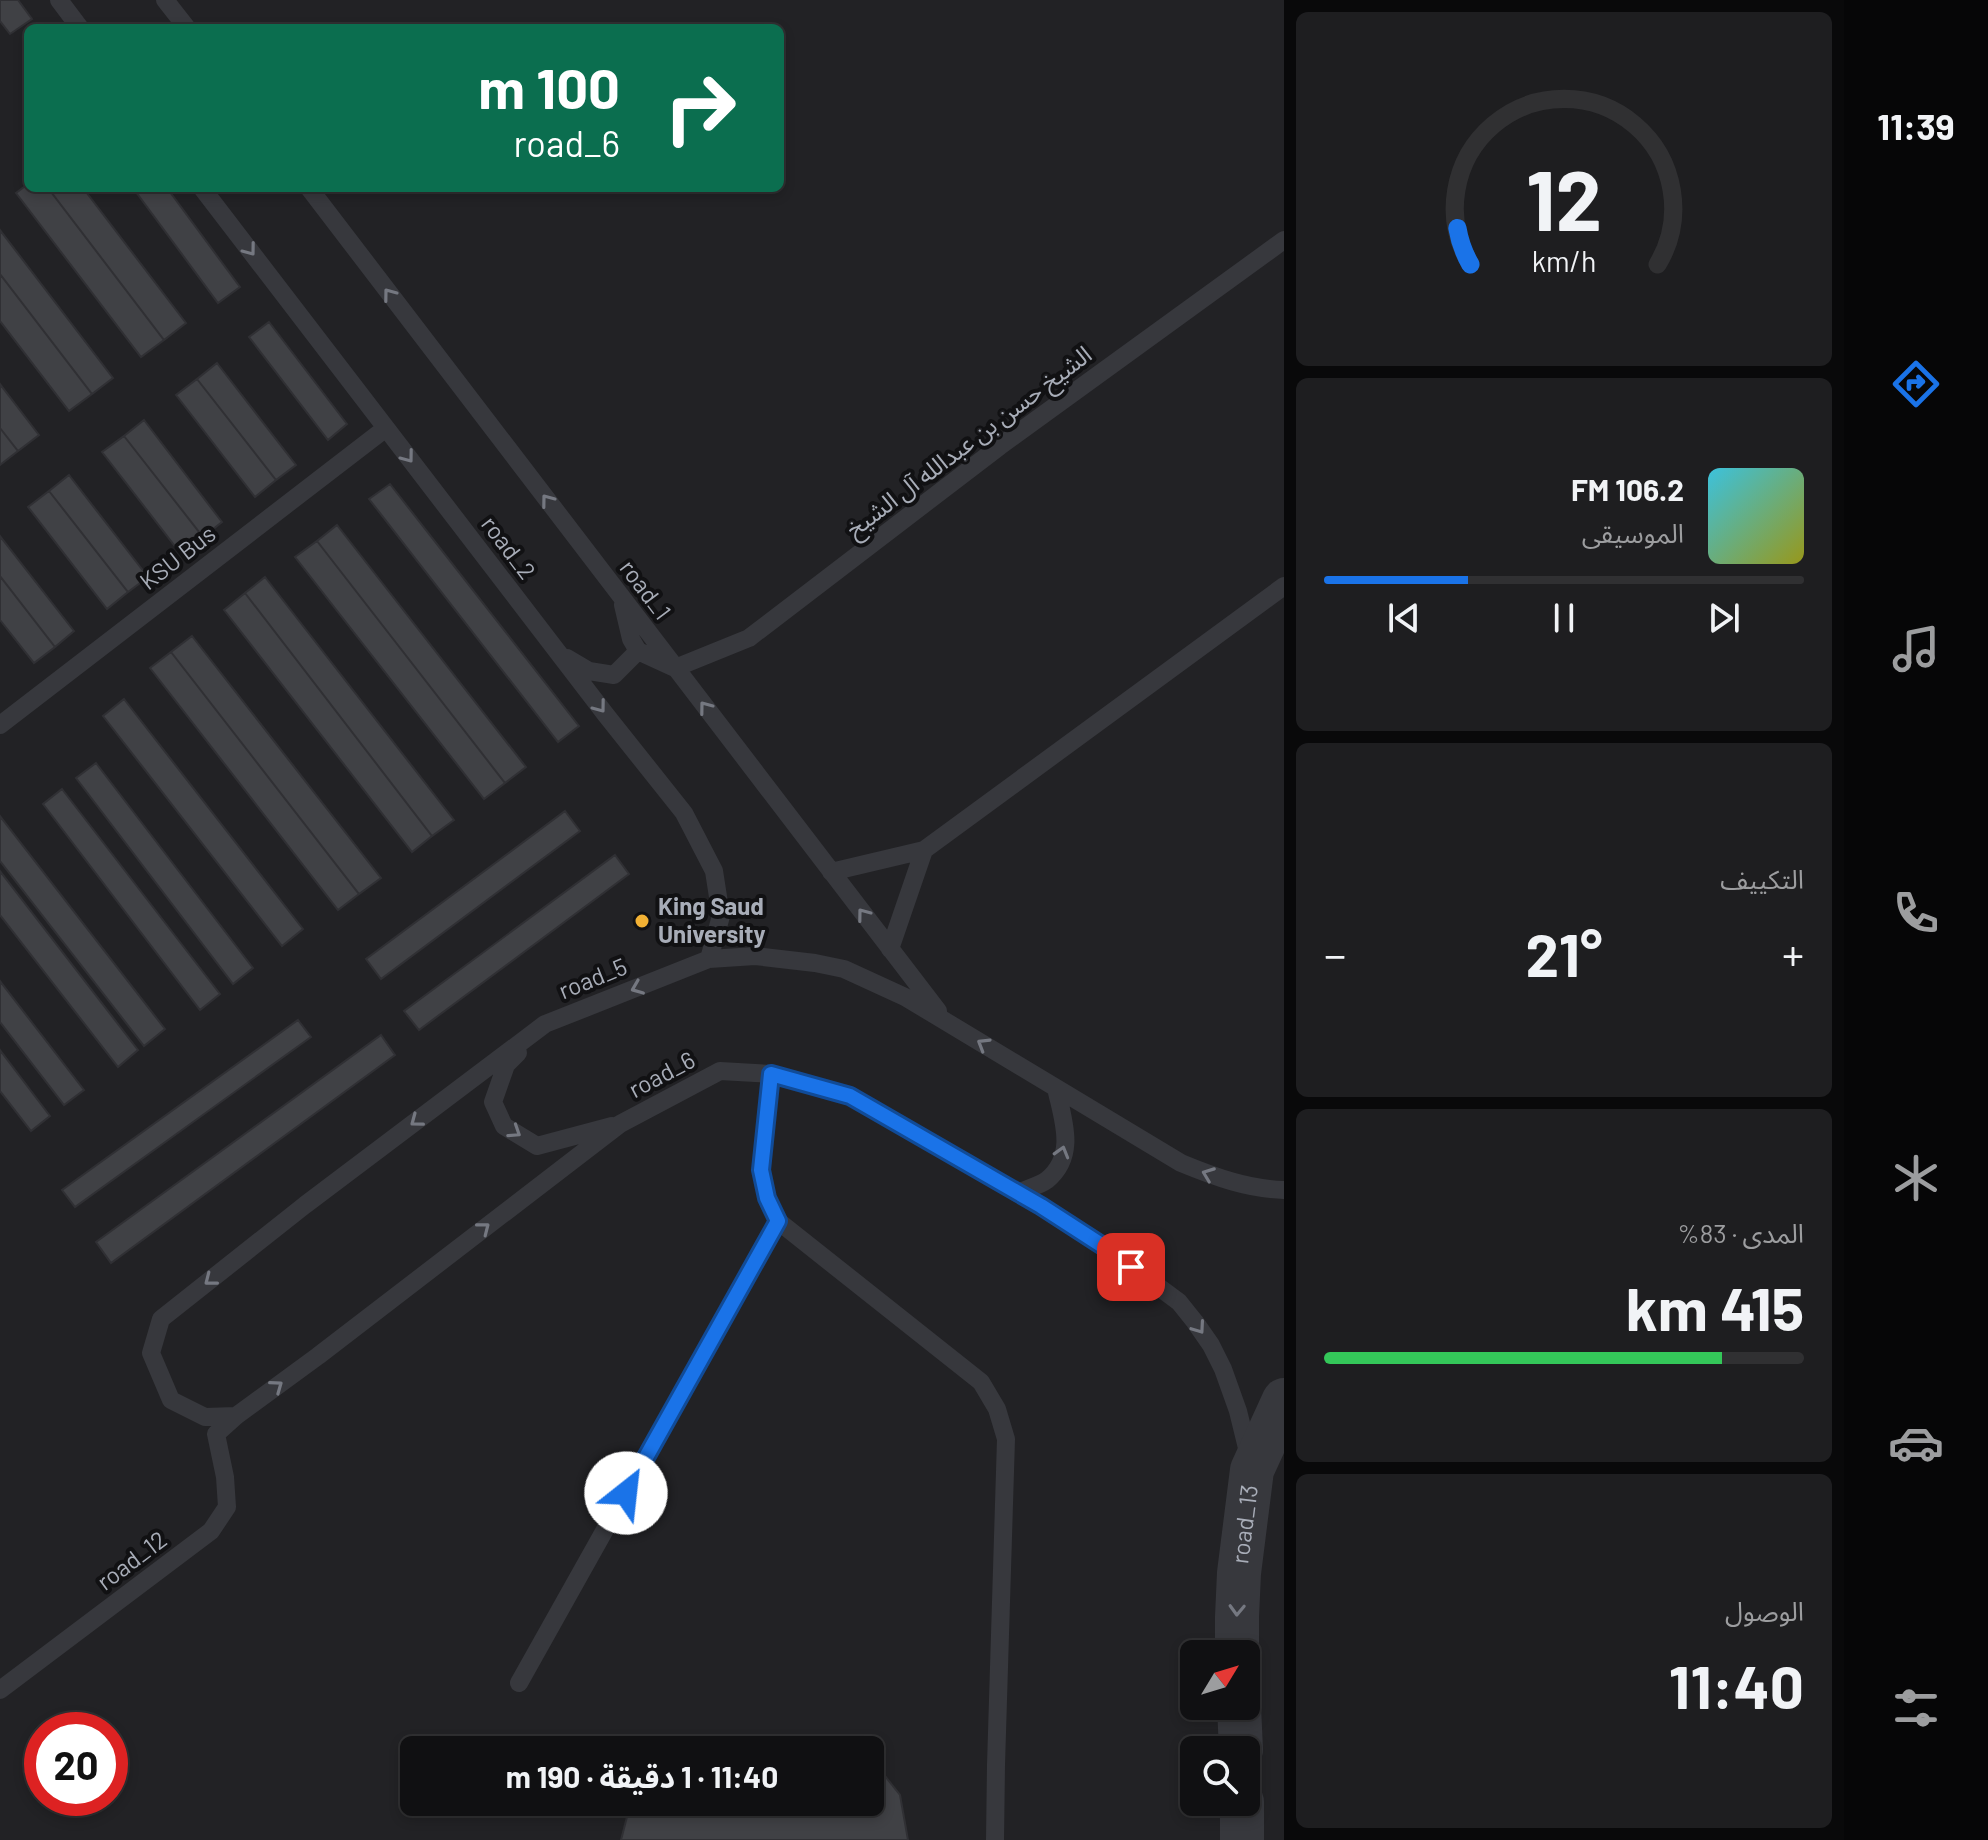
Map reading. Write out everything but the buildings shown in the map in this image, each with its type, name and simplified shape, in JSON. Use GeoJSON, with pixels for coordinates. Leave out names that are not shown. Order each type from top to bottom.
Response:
{"type":"FeatureCollection","features":[{"type":"Feature","properties":{"kind":"street","name":"road_13"},"geometry":{"type":"LineString","coordinates":[[1237,1640],[1239,1573],[1252,1470],[1284,1400]]}},
{"type":"Feature","properties":{"kind":"street"},"geometry":{"type":"LineString","coordinates":[[1242,1816],[1242,1840]]}},
{"type":"Feature","properties":{"kind":"lane"},"geometry":{"type":"LineString","coordinates":[[59,0],[77,24]]}},
{"type":"Feature","properties":{"kind":"lane"},"geometry":{"type":"LineString","coordinates":[[165,0],[184,24]]}},
{"type":"Feature","properties":{"kind":"lane","name":"road_2"},"geometry":{"type":"LineString","coordinates":[[205,192],[684,813],[714,871],[721,916],[709,959]]}},
{"type":"Feature","properties":{"kind":"lane","name":"road_1"},"geometry":{"type":"LineString","coordinates":[[312,192],[944,1020]]}},
{"type":"Feature","properties":{"kind":"lane","name":"الشيخ حسن بن عبدالله آل الشيخ"},"geometry":{"type":"LineString","coordinates":[[675,668],[749,638],[1000,446],[1284,240]]}},
{"type":"Feature","properties":{"kind":"lane","name":"KSU Bus"},"geometry":{"type":"LineString","coordinates":[[0,725],[386,428]]}},
{"type":"Feature","properties":{"kind":"lane"},"geometry":{"type":"LineString","coordinates":[[831,872],[924,850],[1284,586]]}},
{"type":"Feature","properties":{"kind":"lane"},"geometry":{"type":"LineString","coordinates":[[622,598],[631,639],[638,651],[675,668]]}},
{"type":"Feature","properties":{"kind":"lane"},"geometry":{"type":"LineString","coordinates":[[558,653],[589,671],[614,675],[638,651]]}},
{"type":"Feature","properties":{"kind":"lane"},"geometry":{"type":"LineString","coordinates":[[890,949],[924,850]]}},
{"type":"Feature","properties":{"kind":"lane","name":"road_5"},"geometry":{"type":"LineString","coordinates":[[236,1416],[205,1417],[171,1400],[151,1353],[161,1319],[305,1205],[545,1024],[709,959],[755,956],[844,969],[905,997],[1181,1163],[1218,1178],[1262,1189],[1284,1190]]}},
{"type":"Feature","properties":{"kind":"lane"},"geometry":{"type":"LineString","coordinates":[[545,1024],[506,1065],[493,1102],[504,1126],[537,1146],[620,1124]]}},
{"type":"Feature","properties":{"kind":"lane","name":"road_6"},"geometry":{"type":"LineString","coordinates":[[216,1434],[620,1124],[720,1071],[771,1074],[850,1096],[1041,1206],[1109,1250],[1179,1302],[1211,1345],[1223,1369],[1238,1411],[1252,1470]]}},
{"type":"Feature","properties":{"kind":"lane"},"geometry":{"type":"LineString","coordinates":[[771,1074],[761,1170],[767,1198],[778,1221],[981,1382],[997,1409],[1006,1439],[995,1840]]}},
{"type":"Feature","properties":{"kind":"lane"},"geometry":{"type":"LineString","coordinates":[[1017,1193],[1046,1180],[1063,1160],[1066,1144],[1056,1088]]}},
{"type":"Feature","properties":{"kind":"lane"},"geometry":{"type":"LineString","coordinates":[[519,1683],[778,1221]]}},
{"type":"Feature","properties":{"kind":"lane","name":"road_12"},"geometry":{"type":"LineString","coordinates":[[0,1690],[211,1531],[227,1507],[225,1477],[216,1434]]}},
{"type":"Feature","properties":{"kind":"shaded area","name":"King Saud University"},"geometry":{"type":"Polygon","coordinates":[[[0,0],[1284,0],[1284,1840],[0,1840],[0,0]]]}},
{"type":"Feature","properties":{"kind":"place","name":"King Saud University"},"geometry":{"type":"Point","coordinates":[642,921]}},
{"type":"Feature","properties":{"kind":"route"},"geometry":{"type":"LineString","coordinates":[[626,1493],[778,1221],[767,1198],[761,1170],[771,1074],[850,1096],[1041,1206],[1131,1267]]}}]}
